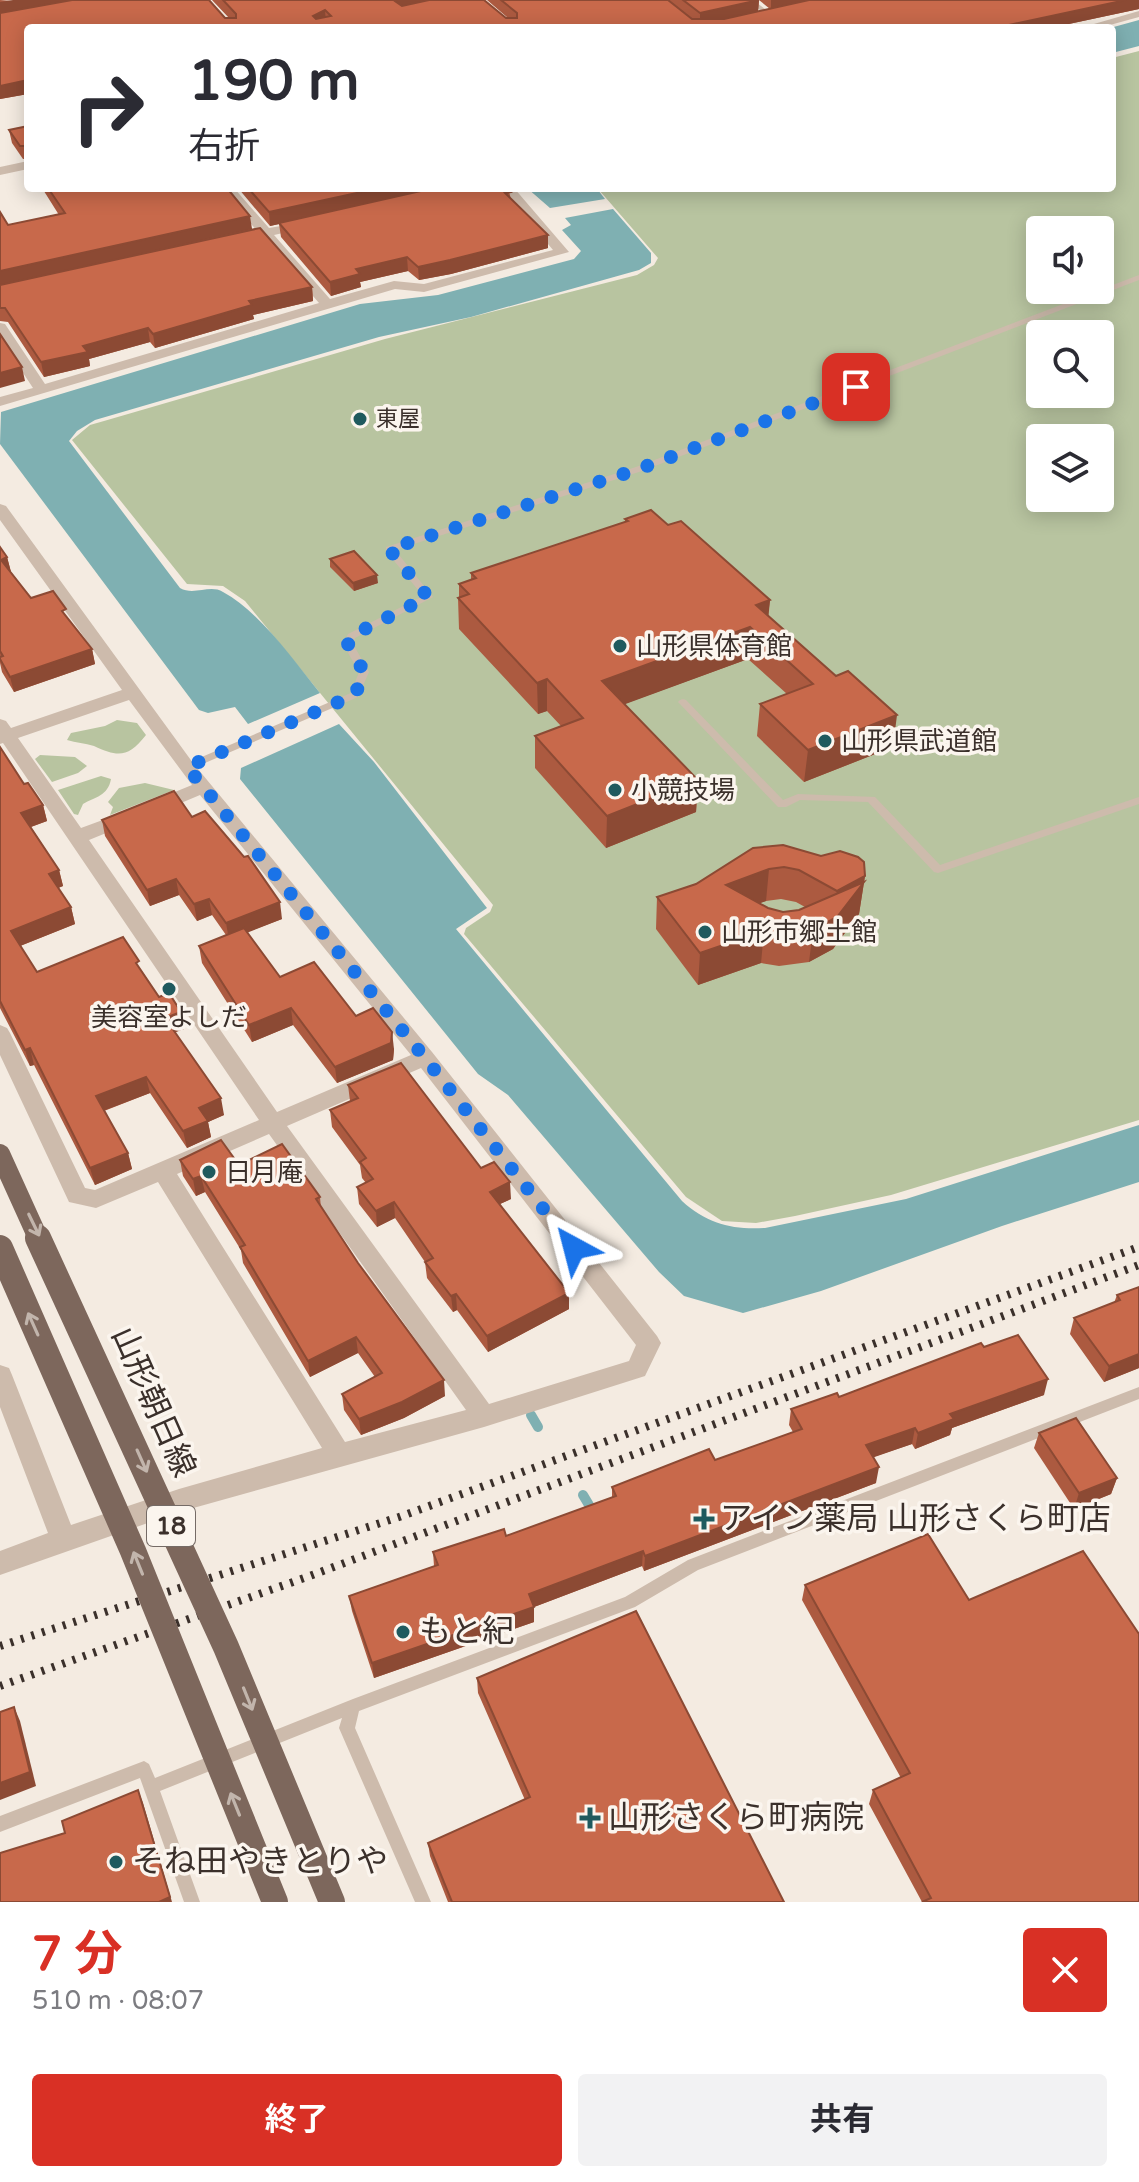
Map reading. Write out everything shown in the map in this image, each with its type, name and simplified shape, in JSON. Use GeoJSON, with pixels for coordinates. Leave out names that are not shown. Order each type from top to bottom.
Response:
{"type":"FeatureCollection","features":[{"type":"Feature","properties":{"kind":"main road","name":"山形朝日線"},"geometry":{"type":"LineString","coordinates":[[0,1154],[226,1647],[332,1902]]}},
{"type":"Feature","properties":{"kind":"main road","name":"18"},"geometry":{"type":"LineString","coordinates":[[0,1248],[133,1551],[275,1902]]}},
{"type":"Feature","properties":{"kind":"street"},"geometry":{"type":"LineString","coordinates":[[764,16],[785,12]]}},
{"type":"Feature","properties":{"kind":"street"},"geometry":{"type":"LineString","coordinates":[[1101,24],[1139,14]]}},
{"type":"Feature","properties":{"kind":"street"},"geometry":{"type":"LineString","coordinates":[[0,171],[24,166]]}},
{"type":"Feature","properties":{"kind":"street"},"geometry":{"type":"LineString","coordinates":[[230,192],[327,304]]}},
{"type":"Feature","properties":{"kind":"street"},"geometry":{"type":"LineString","coordinates":[[0,402],[394,285],[424,288],[562,252],[510,192]]}},
{"type":"Feature","properties":{"kind":"street"},"geometry":{"type":"LineString","coordinates":[[218,243],[324,220]]}},
{"type":"Feature","properties":{"kind":"street"},"geometry":{"type":"LineString","coordinates":[[0,327],[41,389]]}},
{"type":"Feature","properties":{"kind":"street"},"geometry":{"type":"LineString","coordinates":[[0,509],[7,531],[187,767],[425,1058],[649,1343],[637,1369],[484,1416],[339,1454],[63,1538],[0,1563]]}},
{"type":"Feature","properties":{"kind":"street"},"geometry":{"type":"LineString","coordinates":[[131,693],[2,733],[274,1124],[484,1416]]}},
{"type":"Feature","properties":{"kind":"street"},"geometry":{"type":"LineString","coordinates":[[77,837],[204,787]]}},
{"type":"Feature","properties":{"kind":"street"},"geometry":{"type":"LineString","coordinates":[[0,1033],[77,1196],[96,1199],[425,1058]]}},
{"type":"Feature","properties":{"kind":"street"},"geometry":{"type":"LineString","coordinates":[[164,1172],[339,1454]]}},
{"type":"Feature","properties":{"kind":"street"},"geometry":{"type":"LineString","coordinates":[[2,1383],[63,1538]]}},
{"type":"Feature","properties":{"kind":"lane"},"geometry":{"type":"LineString","coordinates":[[749,0],[764,16]]}},
{"type":"Feature","properties":{"kind":"lane"},"geometry":{"type":"LineString","coordinates":[[187,767],[355,695],[364,672],[348,644],[351,636],[428,597],[389,549],[639,469],[1139,277]]}},
{"type":"Feature","properties":{"kind":"lane"},"geometry":{"type":"LineString","coordinates":[[683,702],[782,805],[798,797],[871,799],[938,869],[1139,800]]}},
{"type":"Feature","properties":{"kind":"lane"},"geometry":{"type":"LineString","coordinates":[[151,1787],[353,1706],[630,1602],[693,1565],[1139,1393]]}},
{"type":"Feature","properties":{"kind":"lane"},"geometry":{"type":"LineString","coordinates":[[353,1706],[347,1728],[423,1902]]}},
{"type":"Feature","properties":{"kind":"lane"},"geometry":{"type":"LineString","coordinates":[[0,1824],[144,1769],[192,1902]]}},
{"type":"Feature","properties":{"kind":"green space"},"geometry":{"type":"Polygon","coordinates":[[[1139,51],[1139,1120],[891,1195],[756,1223],[722,1221],[686,1197],[464,934],[466,928],[490,912],[493,905],[245,601],[223,586],[187,584],[72,440],[90,425],[385,339],[637,275],[654,265],[658,258],[601,192],[1116,192],[1116,57],[1139,51]]]}},
{"type":"Feature","properties":{"kind":"green space"},"geometry":{"type":"Polygon","coordinates":[[[117,720],[137,723],[146,735],[128,751],[110,752],[67,740],[71,733],[105,726],[117,720]]]}},
{"type":"Feature","properties":{"kind":"green space"},"geometry":{"type":"Polygon","coordinates":[[[40,755],[75,757],[87,766],[78,773],[52,782],[35,759],[40,755]]]}},
{"type":"Feature","properties":{"kind":"green space"},"geometry":{"type":"Polygon","coordinates":[[[101,776],[111,779],[107,789],[83,804],[78,815],[74,814],[58,790],[101,776]]]}},
{"type":"Feature","properties":{"kind":"green space"},"geometry":{"type":"Polygon","coordinates":[[[145,783],[174,790],[110,815],[113,807],[108,802],[119,788],[145,783]]]}},
{"type":"Feature","properties":{"kind":"water"},"geometry":{"type":"Polygon","coordinates":[[[1139,20],[1139,46],[1116,52],[1116,26],[1139,20]]]}},
{"type":"Feature","properties":{"kind":"water"},"geometry":{"type":"Polygon","coordinates":[[[532,192],[600,192],[605,199],[550,208],[532,192]]]}},
{"type":"Feature","properties":{"kind":"water"},"geometry":{"type":"Polygon","coordinates":[[[613,209],[651,253],[651,263],[639,270],[471,317],[379,337],[95,420],[77,431],[69,441],[180,588],[191,591],[218,590],[237,601],[276,638],[320,693],[248,724],[235,707],[208,713],[199,710],[0,444],[1,412],[360,304],[438,295],[574,259],[581,251],[562,230],[571,225],[565,218],[613,209]]]}},
{"type":"Feature","properties":{"kind":"water"},"geometry":{"type":"Polygon","coordinates":[[[339,724],[374,762],[487,908],[456,929],[682,1201],[701,1215],[721,1224],[765,1228],[906,1199],[1139,1125],[1139,1182],[1002,1226],[821,1291],[743,1313],[684,1296],[659,1272],[508,1095],[478,1074],[240,779],[241,768],[339,724]]]}},
{"type":"Feature","properties":{"kind":"building"},"geometry":{"type":"Polygon","coordinates":[[[72,0],[209,0],[225,18],[236,18],[223,0],[396,0],[402,6],[429,0],[484,0],[506,18],[517,18],[517,13],[501,0],[668,0],[692,19],[724,19],[809,0],[1126,0],[1014,24],[24,24],[24,81],[0,86],[0,13],[72,0]],[[325,10],[313,16],[316,19],[331,16],[325,10]]]}},
{"type":"Feature","properties":{"kind":"building"},"geometry":{"type":"Polygon","coordinates":[[[683,0],[759,0],[700,13],[683,0]]]}},
{"type":"Feature","properties":{"kind":"building"},"geometry":{"type":"Polygon","coordinates":[[[24,127],[24,146],[20,146],[9,130],[24,127]]]}},
{"type":"Feature","properties":{"kind":"building"},"geometry":{"type":"Polygon","coordinates":[[[51,192],[230,192],[250,216],[0,271],[0,212],[8,225],[65,213],[51,192]]]}},
{"type":"Feature","properties":{"kind":"building"},"geometry":{"type":"Polygon","coordinates":[[[252,192],[362,192],[269,212],[252,192]]]}},
{"type":"Feature","properties":{"kind":"building"},"geometry":{"type":"Polygon","coordinates":[[[416,192],[511,192],[505,193],[548,235],[418,267],[407,257],[356,269],[360,274],[330,282],[279,223],[416,192]]]}},
{"type":"Feature","properties":{"kind":"building"},"geometry":{"type":"Polygon","coordinates":[[[260,228],[312,287],[249,301],[252,305],[153,334],[148,328],[83,346],[88,352],[41,362],[5,308],[0,308],[0,285],[260,228]]]}},
{"type":"Feature","properties":{"kind":"building"},"geometry":{"type":"Polygon","coordinates":[[[0,334],[22,367],[0,373],[0,334]]]}},
{"type":"Feature","properties":{"kind":"building"},"geometry":{"type":"Polygon","coordinates":[[[651,510],[668,525],[681,521],[770,600],[756,605],[836,676],[848,671],[897,715],[808,750],[760,704],[813,684],[750,627],[602,681],[698,780],[607,816],[535,736],[583,718],[547,679],[537,683],[458,598],[469,594],[459,584],[476,578],[471,573],[628,521],[625,519],[651,510]]]}},
{"type":"Feature","properties":{"kind":"building"},"geometry":{"type":"Polygon","coordinates":[[[0,547],[7,557],[1,560],[31,598],[53,591],[66,609],[62,611],[92,649],[10,677],[0,659],[3,656],[0,651],[0,547]]]}},
{"type":"Feature","properties":{"kind":"building"},"geometry":{"type":"Polygon","coordinates":[[[354,551],[377,575],[353,583],[330,559],[354,551]]]}},
{"type":"Feature","properties":{"kind":"building"},"geometry":{"type":"Polygon","coordinates":[[[0,747],[24,784],[28,783],[43,805],[21,813],[59,870],[49,874],[71,907],[11,931],[37,972],[123,937],[159,997],[169,993],[181,1012],[165,1018],[221,1098],[199,1108],[208,1121],[183,1131],[146,1077],[96,1096],[128,1153],[90,1168],[30,1048],[25,1050],[0,1001],[0,747]]]}},
{"type":"Feature","properties":{"kind":"building"},"geometry":{"type":"Polygon","coordinates":[[[174,791],[192,817],[205,811],[244,857],[248,856],[280,902],[226,923],[209,899],[194,904],[176,879],[147,890],[102,820],[174,791]]]}},
{"type":"Feature","properties":{"kind":"building"},"geometry":{"type":"Polygon","coordinates":[[[783,845],[821,856],[840,851],[864,862],[865,876],[837,891],[799,870],[784,867],[769,869],[726,885],[768,908],[783,912],[799,910],[864,882],[837,917],[813,930],[782,934],[764,931],[700,953],[657,897],[696,884],[753,848],[783,845]]]}},
{"type":"Feature","properties":{"kind":"building"},"geometry":{"type":"Polygon","coordinates":[[[244,928],[280,977],[314,962],[356,1016],[373,1008],[392,1032],[391,1043],[335,1067],[291,1008],[249,1025],[199,946],[244,928]]]}},
{"type":"Feature","properties":{"kind":"building"},"geometry":{"type":"Polygon","coordinates":[[[401,1063],[481,1168],[494,1162],[510,1182],[490,1192],[569,1293],[487,1336],[456,1294],[451,1296],[425,1262],[433,1258],[394,1202],[376,1211],[357,1187],[373,1179],[360,1162],[366,1158],[330,1110],[358,1098],[348,1085],[401,1063]]]}},
{"type":"Feature","properties":{"kind":"building"},"geometry":{"type":"Polygon","coordinates":[[[221,1140],[239,1165],[282,1144],[320,1197],[316,1199],[358,1263],[444,1380],[402,1402],[359,1419],[342,1394],[382,1373],[356,1337],[308,1361],[240,1247],[245,1245],[201,1176],[193,1179],[180,1160],[221,1140]]]}},
{"type":"Feature","properties":{"kind":"building"},"geometry":{"type":"Polygon","coordinates":[[[1139,1287],[1139,1354],[1109,1366],[1074,1318],[1120,1300],[1117,1295],[1139,1287]]]}},
{"type":"Feature","properties":{"kind":"building"},"geometry":{"type":"Polygon","coordinates":[[[1018,1335],[1048,1379],[950,1414],[954,1419],[918,1433],[915,1428],[866,1445],[879,1467],[645,1556],[643,1551],[529,1594],[534,1607],[372,1663],[349,1596],[438,1565],[433,1552],[504,1529],[506,1536],[616,1496],[612,1487],[709,1449],[715,1460],[802,1429],[791,1409],[837,1393],[839,1397],[981,1343],[984,1347],[1018,1335]]]}},
{"type":"Feature","properties":{"kind":"building"},"geometry":{"type":"Polygon","coordinates":[[[1076,1418],[1117,1478],[1079,1493],[1039,1433],[1076,1418]]]}},
{"type":"Feature","properties":{"kind":"building"},"geometry":{"type":"Polygon","coordinates":[[[928,1534],[969,1600],[1083,1551],[1139,1634],[1139,1902],[922,1902],[931,1898],[873,1790],[910,1773],[805,1585],[928,1534]]]}},
{"type":"Feature","properties":{"kind":"building"},"geometry":{"type":"Polygon","coordinates":[[[636,1611],[784,1902],[452,1902],[428,1843],[530,1797],[477,1678],[636,1611]]]}},
{"type":"Feature","properties":{"kind":"building"},"geometry":{"type":"Polygon","coordinates":[[[14,1707],[30,1772],[0,1783],[0,1712],[14,1707]]]}},
{"type":"Feature","properties":{"kind":"building"},"geometry":{"type":"Polygon","coordinates":[[[138,1790],[170,1897],[159,1902],[0,1902],[0,1853],[65,1833],[62,1821],[138,1790]]]}},
{"type":"Feature","properties":{"kind":"waterway"},"geometry":{"type":"LineString","coordinates":[[531,1415],[538,1427]]}},
{"type":"Feature","properties":{"kind":"waterway"},"geometry":{"type":"LineString","coordinates":[[583,1495],[595,1515]]}},
{"type":"Feature","properties":{"kind":"railway"},"geometry":{"type":"LineString","coordinates":[[0,1646],[399,1517],[1139,1247]]}},
{"type":"Feature","properties":{"kind":"railway"},"geometry":{"type":"LineString","coordinates":[[0,1686],[307,1577],[1139,1265]]}},
{"type":"Feature","properties":{"kind":"place","name":"東屋"},"geometry":{"type":"Point","coordinates":[360,419]}},
{"type":"Feature","properties":{"kind":"place","name":"山形県体育館"},"geometry":{"type":"Point","coordinates":[620,646]}},
{"type":"Feature","properties":{"kind":"place","name":"山形県武道館"},"geometry":{"type":"Point","coordinates":[825,741]}},
{"type":"Feature","properties":{"kind":"place","name":"小競技場"},"geometry":{"type":"Point","coordinates":[615,790]}},
{"type":"Feature","properties":{"kind":"place","name":"山形市郷土館"},"geometry":{"type":"Point","coordinates":[705,932]}},
{"type":"Feature","properties":{"kind":"place","name":"美容室よしだ"},"geometry":{"type":"Point","coordinates":[169,989]}},
{"type":"Feature","properties":{"kind":"place","name":"日月庵"},"geometry":{"type":"Point","coordinates":[209,1172]}},
{"type":"Feature","properties":{"kind":"place","name":"アイン薬局 山形さくら町店"},"geometry":{"type":"Point","coordinates":[704,1519]}},
{"type":"Feature","properties":{"kind":"place","name":"もと紀"},"geometry":{"type":"Point","coordinates":[403,1632]}},
{"type":"Feature","properties":{"kind":"place","name":"山形さくら町病院"},"geometry":{"type":"Point","coordinates":[590,1818]}},
{"type":"Feature","properties":{"kind":"place","name":"そね田やきとりや"},"geometry":{"type":"Point","coordinates":[116,1862]}},
{"type":"Feature","properties":{"kind":"route"},"geometry":{"type":"LineString","coordinates":[[574,1248],[425,1058],[187,767],[355,695],[364,672],[348,644],[351,636],[428,597],[389,549],[639,469],[856,387]]}}]}
